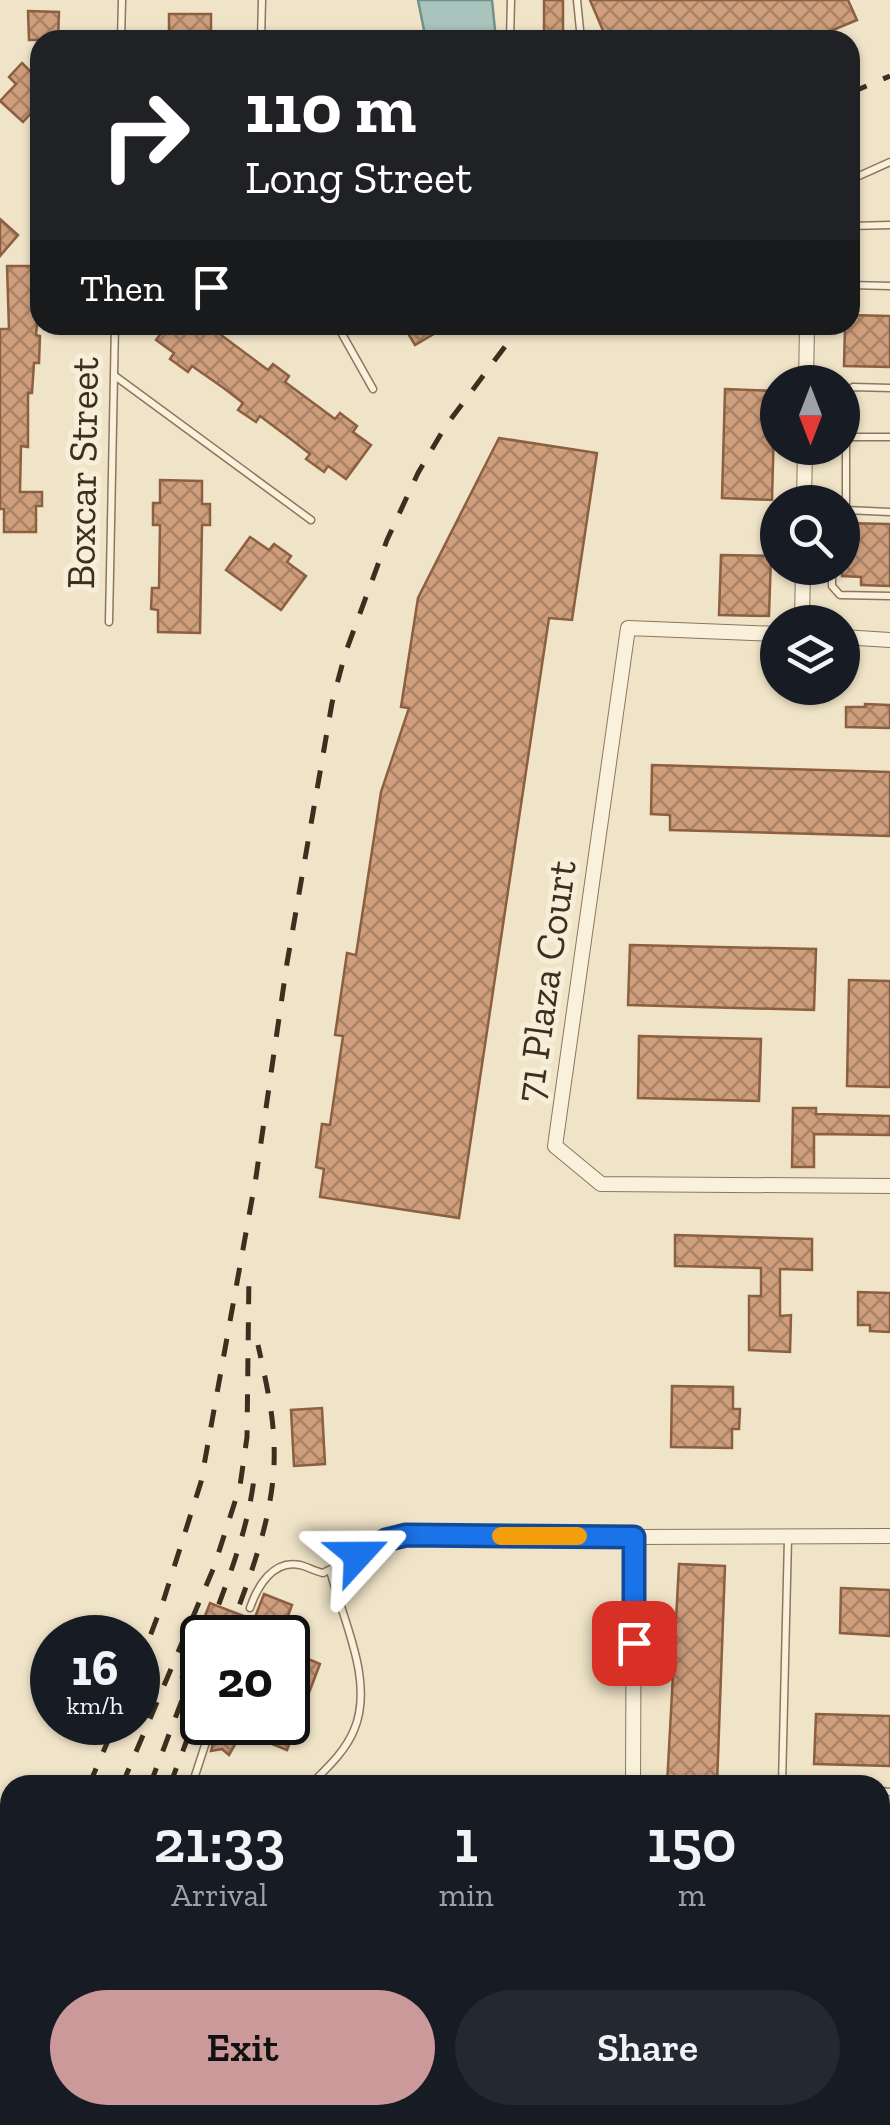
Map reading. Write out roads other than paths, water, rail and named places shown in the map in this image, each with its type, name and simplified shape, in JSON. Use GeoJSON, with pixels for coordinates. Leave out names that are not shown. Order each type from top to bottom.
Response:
{"type":"FeatureCollection","features":[{"type":"Feature","properties":{"kind":"street"},"geometry":{"type":"LineString","coordinates":[[806,365],[807,335]]}},
{"type":"Feature","properties":{"kind":"street","name":"71 Plaza Court"},"geometry":{"type":"LineString","coordinates":[[760,633],[628,628],[554,1146],[601,1184],[890,1186]]}},
{"type":"Feature","properties":{"kind":"street"},"geometry":{"type":"LineString","coordinates":[[860,638],[890,640]]}},
{"type":"Feature","properties":{"kind":"street"},"geometry":{"type":"LineString","coordinates":[[633,1775],[634,1537],[890,1536]]}},
{"type":"Feature","properties":{"kind":"lane"},"geometry":{"type":"LineString","coordinates":[[121,30],[122,0]]}},
{"type":"Feature","properties":{"kind":"lane"},"geometry":{"type":"LineString","coordinates":[[261,30],[262,0]]}},
{"type":"Feature","properties":{"kind":"lane"},"geometry":{"type":"LineString","coordinates":[[510,30],[511,0]]}},
{"type":"Feature","properties":{"kind":"lane"},"geometry":{"type":"LineString","coordinates":[[577,0],[581,30]]}},
{"type":"Feature","properties":{"kind":"lane"},"geometry":{"type":"LineString","coordinates":[[860,176],[890,162]]}},
{"type":"Feature","properties":{"kind":"lane"},"geometry":{"type":"LineString","coordinates":[[860,226],[890,225]]}},
{"type":"Feature","properties":{"kind":"lane"},"geometry":{"type":"LineString","coordinates":[[860,285],[890,286]]}},
{"type":"Feature","properties":{"kind":"lane","name":"Boxcar Street"},"geometry":{"type":"LineString","coordinates":[[109,622],[115,335]]}},
{"type":"Feature","properties":{"kind":"lane"},"geometry":{"type":"LineString","coordinates":[[343,335],[373,388]]}},
{"type":"Feature","properties":{"kind":"lane"},"geometry":{"type":"LineString","coordinates":[[114,375],[311,520]]}},
{"type":"Feature","properties":{"kind":"lane"},"geometry":{"type":"LineString","coordinates":[[860,387],[890,388]]}},
{"type":"Feature","properties":{"kind":"lane"},"geometry":{"type":"LineString","coordinates":[[860,437],[890,438]]}},
{"type":"Feature","properties":{"kind":"lane"},"geometry":{"type":"LineString","coordinates":[[860,512],[890,512]]}},
{"type":"Feature","properties":{"kind":"lane"},"geometry":{"type":"LineString","coordinates":[[832,585],[840,595],[890,596]]}},
{"type":"Feature","properties":{"kind":"lane"},"geometry":{"type":"LineString","coordinates":[[250,1608],[255,1592],[274,1571],[296,1564],[315,1572],[330,1570],[396,1536],[634,1537]]}},
{"type":"Feature","properties":{"kind":"lane"},"geometry":{"type":"LineString","coordinates":[[782,1775],[788,1537]]}},
{"type":"Feature","properties":{"kind":"lane"},"geometry":{"type":"LineString","coordinates":[[319,1775],[342,1750],[359,1712],[360,1688],[353,1648],[330,1570]]}},
{"type":"Feature","properties":{"kind":"lane"},"geometry":{"type":"LineString","coordinates":[[195,1775],[205,1745]]}},
{"type":"Feature","properties":{"kind":"water"},"geometry":{"type":"Polygon","coordinates":[[[418,0],[492,0],[495,30],[424,30],[418,0]]]}},
{"type":"Feature","properties":{"kind":"railway"},"geometry":{"type":"LineString","coordinates":[[860,89],[890,76]]}},
{"type":"Feature","properties":{"kind":"railway"},"geometry":{"type":"LineString","coordinates":[[158,1615],[201,1482],[256,1177],[287,963],[332,703],[345,654],[387,540],[418,473],[445,427],[514,335]]}},
{"type":"Feature","properties":{"kind":"railway"},"geometry":{"type":"LineString","coordinates":[[126,1775],[214,1567],[240,1486],[247,1437],[249,1272]]}},
{"type":"Feature","properties":{"kind":"railway"},"geometry":{"type":"LineString","coordinates":[[235,1615],[267,1518],[274,1469],[272,1419],[258,1345]]}},
{"type":"Feature","properties":{"kind":"railway"},"geometry":{"type":"LineString","coordinates":[[215,1615],[242,1535],[255,1470]]}},
{"type":"Feature","properties":{"kind":"railway"},"geometry":{"type":"LineString","coordinates":[[154,1775],[180,1705]]}},
{"type":"Feature","properties":{"kind":"railway"},"geometry":{"type":"LineString","coordinates":[[93,1775],[106,1745]]}},
{"type":"Feature","properties":{"kind":"railway"},"geometry":{"type":"LineString","coordinates":[[174,1775],[185,1745]]}}]}
